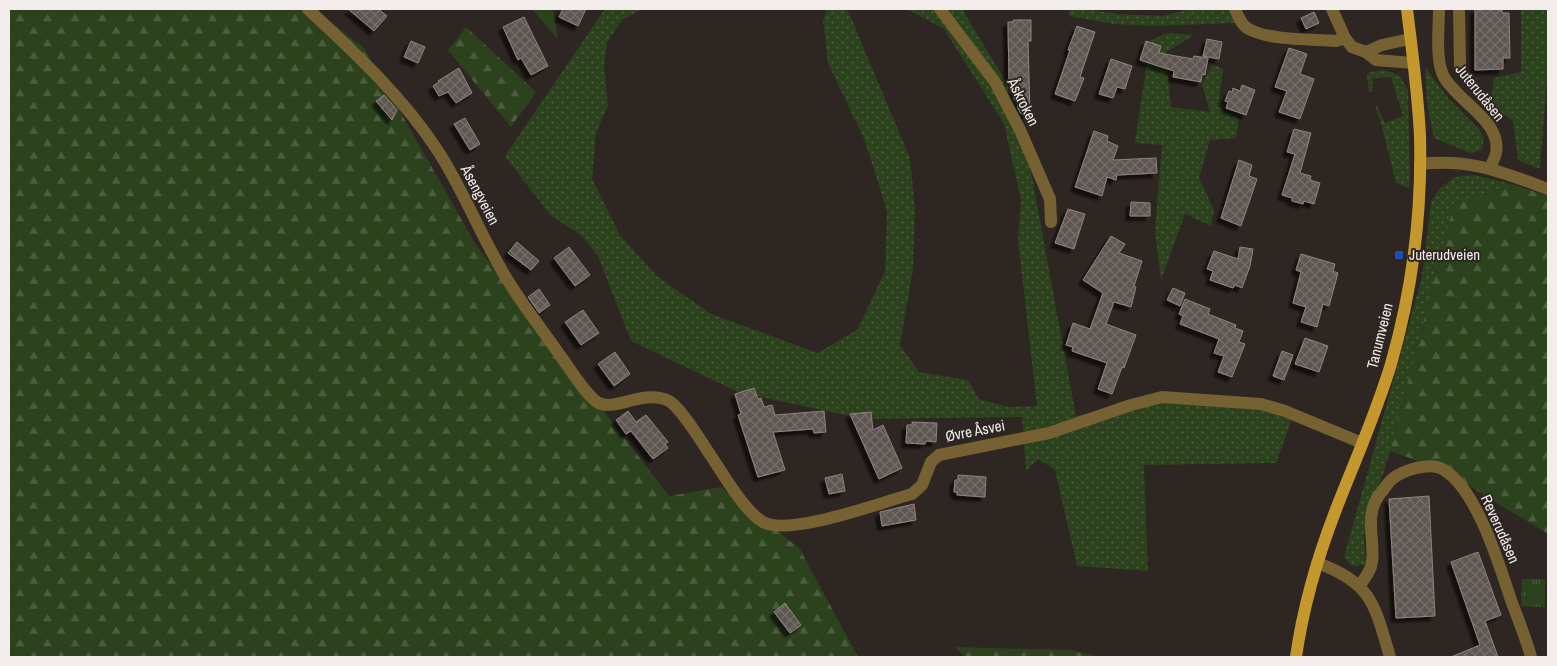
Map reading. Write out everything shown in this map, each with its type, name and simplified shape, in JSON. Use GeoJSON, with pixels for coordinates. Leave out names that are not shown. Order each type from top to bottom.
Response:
{"type":"FeatureCollection","features":[{"type":"Feature","properties":{"kind":"main road","name":"Tanumveien"},"geometry":{"type":"LineString","coordinates":[[1296,657],[1306,599],[1317,563],[1334,514],[1382,392],[1401,325],[1414,249],[1420,164],[1420,136],[1408,9]]}},
{"type":"Feature","properties":{"kind":"street","name":"Åsengveien"},"geometry":{"type":"LineString","coordinates":[[308,9],[377,75],[411,115],[456,181],[501,269],[581,385],[597,402],[608,406]]}},
{"type":"Feature","properties":{"kind":"street","name":"Åskroken"},"geometry":{"type":"LineString","coordinates":[[940,9],[956,28],[999,90],[1020,130],[1050,199],[1051,222]]}},
{"type":"Feature","properties":{"kind":"street"},"geometry":{"type":"LineString","coordinates":[[1235,9],[1246,27],[1256,33],[1277,37],[1336,41],[1345,38]]}},
{"type":"Feature","properties":{"kind":"street"},"geometry":{"type":"LineString","coordinates":[[1332,9],[1345,38],[1352,47],[1366,52],[1376,60],[1413,63]]}},
{"type":"Feature","properties":{"kind":"street","name":"Juterudåsen"},"geometry":{"type":"LineString","coordinates":[[1439,9],[1439,60],[1443,76],[1453,89],[1490,126],[1496,140],[1496,153],[1490,168]]}},
{"type":"Feature","properties":{"kind":"street","name":"Juterudåsen"},"geometry":{"type":"LineString","coordinates":[[1459,9],[1460,66]]}},
{"type":"Feature","properties":{"kind":"street"},"geometry":{"type":"LineString","coordinates":[[1366,52],[1382,45],[1410,38]]}},
{"type":"Feature","properties":{"kind":"street"},"geometry":{"type":"LineString","coordinates":[[1420,164],[1440,162],[1490,168],[1548,189]]}},
{"type":"Feature","properties":{"kind":"street","name":"Øvre Åsvei"},"geometry":{"type":"LineString","coordinates":[[608,406],[638,398],[652,397],[670,402],[688,421],[749,509],[764,522],[775,525],[803,524],[835,517],[912,494],[922,485],[931,462],[939,455],[1048,433],[1131,405],[1162,397],[1262,404],[1362,443]]}},
{"type":"Feature","properties":{"kind":"street","name":"Reverudåsen"},"geometry":{"type":"LineString","coordinates":[[1360,585],[1368,574],[1372,561],[1371,517],[1378,498],[1391,480],[1407,472],[1424,466],[1443,469],[1453,477],[1470,500],[1490,538],[1531,657]]}},
{"type":"Feature","properties":{"kind":"street"},"geometry":{"type":"LineString","coordinates":[[1317,563],[1336,570],[1360,585],[1371,601],[1390,657]]}},
{"type":"Feature","properties":{"kind":"green space"},"geometry":{"type":"Polygon","coordinates":[[[9,9],[314,9],[364,48],[476,245],[669,496],[721,487],[800,549],[858,657],[9,657],[9,9]]]}},
{"type":"Feature","properties":{"kind":"green space"},"geometry":{"type":"Polygon","coordinates":[[[532,9],[553,9],[558,39],[532,9]]]}},
{"type":"Feature","properties":{"kind":"green space"},"geometry":{"type":"Polygon","coordinates":[[[605,9],[642,9],[622,20],[607,42],[604,67],[608,105],[596,133],[592,179],[620,235],[657,276],[711,314],[818,353],[858,329],[885,271],[887,211],[865,141],[828,63],[823,21],[827,9],[844,9],[849,13],[910,158],[915,209],[913,269],[900,345],[919,372],[968,380],[979,399],[1008,407],[1037,406],[1018,240],[1021,200],[1004,124],[944,29],[907,9],[962,9],[1018,102],[1076,416],[1160,400],[1252,403],[1293,416],[1276,463],[1144,465],[1148,571],[1077,566],[1055,470],[1038,459],[1026,471],[1022,417],[864,419],[738,392],[631,341],[598,256],[581,235],[550,215],[505,156],[605,9]]]}},
{"type":"Feature","properties":{"kind":"green space"},"geometry":{"type":"Polygon","coordinates":[[[1070,9],[1163,16],[1190,9],[1230,9],[1234,23],[1152,26],[1114,24],[1069,16],[1070,9]]]}},
{"type":"Feature","properties":{"kind":"green space"},"geometry":{"type":"Polygon","coordinates":[[[1521,9],[1548,9],[1548,68],[1540,169],[1518,160],[1513,121],[1491,104],[1494,78],[1521,72],[1521,9]]]}},
{"type":"Feature","properties":{"kind":"green space"},"geometry":{"type":"Polygon","coordinates":[[[466,27],[536,92],[511,127],[448,50],[466,27]]]}},
{"type":"Feature","properties":{"kind":"green space"},"geometry":{"type":"Polygon","coordinates":[[[1167,33],[1194,35],[1165,53],[1171,107],[1210,112],[1202,85],[1212,64],[1223,69],[1218,107],[1239,119],[1236,138],[1210,140],[1199,178],[1214,210],[1211,226],[1185,214],[1161,280],[1155,231],[1162,145],[1135,143],[1150,41],[1167,33]]]}},
{"type":"Feature","properties":{"kind":"green space"},"geometry":{"type":"Polygon","coordinates":[[[1425,67],[1449,99],[1479,129],[1484,138],[1482,150],[1470,153],[1434,138],[1427,102],[1425,67]]]}},
{"type":"Feature","properties":{"kind":"green space"},"geometry":{"type":"Polygon","coordinates":[[[1384,70],[1399,75],[1408,90],[1409,188],[1396,183],[1375,106],[1377,106],[1385,123],[1403,116],[1391,77],[1372,78],[1373,91],[1369,92],[1367,75],[1370,72],[1384,70]]]}},
{"type":"Feature","properties":{"kind":"green space"},"geometry":{"type":"Polygon","coordinates":[[[1474,175],[1515,185],[1454,204],[1390,451],[1364,536],[1366,565],[1352,566],[1344,557],[1422,277],[1431,203],[1439,189],[1455,177],[1474,175]]]}},
{"type":"Feature","properties":{"kind":"green space"},"geometry":{"type":"Polygon","coordinates":[[[1515,185],[1548,196],[1548,534],[1466,484],[1453,473],[1390,451],[1454,204],[1515,185]]]}},
{"type":"Feature","properties":{"kind":"green space"},"geometry":{"type":"Polygon","coordinates":[[[1522,579],[1545,579],[1545,607],[1521,606],[1522,579]]]}},
{"type":"Feature","properties":{"kind":"green space"},"geometry":{"type":"Polygon","coordinates":[[[955,647],[1071,650],[1100,657],[965,657],[955,647]]]}},
{"type":"Feature","properties":{"kind":"building"},"geometry":{"type":"Polygon","coordinates":[[[348,9],[378,9],[387,16],[374,31],[348,9]]]}},
{"type":"Feature","properties":{"kind":"building"},"geometry":{"type":"Polygon","coordinates":[[[563,9],[586,9],[578,26],[559,17],[563,9]]]}},
{"type":"Feature","properties":{"kind":"building"},"geometry":{"type":"Polygon","coordinates":[[[1475,9],[1502,9],[1502,13],[1509,13],[1510,58],[1503,58],[1503,69],[1475,70],[1475,9]]]}},
{"type":"Feature","properties":{"kind":"building"},"geometry":{"type":"Polygon","coordinates":[[[1314,12],[1319,23],[1306,29],[1301,18],[1314,12]]]}},
{"type":"Feature","properties":{"kind":"building"},"geometry":{"type":"Polygon","coordinates":[[[524,17],[548,66],[531,75],[521,58],[518,60],[503,27],[524,17]]]}},
{"type":"Feature","properties":{"kind":"building"},"geometry":{"type":"Polygon","coordinates":[[[1013,20],[1031,20],[1031,41],[1028,41],[1030,114],[1021,114],[1018,108],[1018,101],[1014,100],[1013,81],[1009,81],[1008,22],[1013,22],[1013,20]]]}},
{"type":"Feature","properties":{"kind":"building"},"geometry":{"type":"Polygon","coordinates":[[[1077,26],[1095,32],[1080,77],[1084,78],[1075,101],[1055,94],[1077,26]]]}},
{"type":"Feature","properties":{"kind":"building"},"geometry":{"type":"Polygon","coordinates":[[[1207,39],[1222,42],[1219,59],[1203,56],[1207,39]]]}},
{"type":"Feature","properties":{"kind":"building"},"geometry":{"type":"Polygon","coordinates":[[[411,41],[425,47],[418,63],[404,57],[411,41]]]}},
{"type":"Feature","properties":{"kind":"building"},"geometry":{"type":"Polygon","coordinates":[[[1146,41],[1161,46],[1159,53],[1193,59],[1194,56],[1208,58],[1205,75],[1202,74],[1201,82],[1173,77],[1174,71],[1140,60],[1146,41]]]}},
{"type":"Feature","properties":{"kind":"building"},"geometry":{"type":"Polygon","coordinates":[[[1289,48],[1307,54],[1300,74],[1314,79],[1300,119],[1279,112],[1287,91],[1275,87],[1289,48]]]}},
{"type":"Feature","properties":{"kind":"building"},"geometry":{"type":"Polygon","coordinates":[[[1111,59],[1132,66],[1125,89],[1117,87],[1113,98],[1099,94],[1111,59]]]}},
{"type":"Feature","properties":{"kind":"building"},"geometry":{"type":"Polygon","coordinates":[[[459,68],[472,93],[456,103],[448,92],[439,96],[433,86],[459,68]]]}},
{"type":"Feature","properties":{"kind":"building"},"geometry":{"type":"Polygon","coordinates":[[[1242,85],[1255,90],[1246,115],[1226,108],[1228,102],[1225,101],[1229,91],[1232,92],[1233,88],[1240,91],[1242,85]]]}},
{"type":"Feature","properties":{"kind":"building"},"geometry":{"type":"Polygon","coordinates":[[[384,95],[397,110],[392,120],[376,101],[384,95]]]}},
{"type":"Feature","properties":{"kind":"building"},"geometry":{"type":"Polygon","coordinates":[[[465,118],[480,144],[470,150],[454,124],[465,118]]]}},
{"type":"Feature","properties":{"kind":"building"},"geometry":{"type":"Polygon","coordinates":[[[1294,129],[1311,133],[1300,173],[1311,176],[1310,180],[1320,183],[1314,204],[1304,201],[1303,204],[1292,201],[1292,198],[1282,195],[1295,154],[1287,152],[1294,129]]]}},
{"type":"Feature","properties":{"kind":"building"},"geometry":{"type":"Polygon","coordinates":[[[1094,131],[1108,136],[1107,141],[1118,146],[1113,160],[1156,158],[1157,173],[1117,175],[1116,180],[1107,177],[1102,196],[1075,187],[1094,131]]]}},
{"type":"Feature","properties":{"kind":"building"},"geometry":{"type":"Polygon","coordinates":[[[1239,160],[1252,165],[1249,176],[1257,179],[1241,226],[1221,218],[1239,160]]]}},
{"type":"Feature","properties":{"kind":"building"},"geometry":{"type":"Polygon","coordinates":[[[1131,202],[1150,203],[1150,216],[1130,216],[1131,202]]]}},
{"type":"Feature","properties":{"kind":"building"},"geometry":{"type":"Polygon","coordinates":[[[1068,209],[1085,214],[1074,249],[1055,243],[1068,209]]]}},
{"type":"Feature","properties":{"kind":"building"},"geometry":{"type":"Polygon","coordinates":[[[1111,236],[1125,244],[1119,253],[1142,261],[1134,286],[1136,287],[1131,307],[1114,302],[1106,324],[1136,335],[1112,394],[1098,389],[1107,363],[1072,351],[1073,347],[1066,345],[1073,323],[1090,329],[1103,293],[1083,280],[1111,236]]]}},
{"type":"Feature","properties":{"kind":"building"},"geometry":{"type":"Polygon","coordinates":[[[517,242],[539,261],[531,270],[508,253],[517,242]]]}},
{"type":"Feature","properties":{"kind":"building"},"geometry":{"type":"Polygon","coordinates":[[[569,247],[590,275],[575,286],[554,258],[569,247]]]}},
{"type":"Feature","properties":{"kind":"building"},"geometry":{"type":"Polygon","coordinates":[[[1240,247],[1253,249],[1250,266],[1242,288],[1235,285],[1233,288],[1210,280],[1213,271],[1207,269],[1214,251],[1238,259],[1240,247]]]}},
{"type":"Feature","properties":{"kind":"building"},"geometry":{"type":"Polygon","coordinates":[[[1301,254],[1335,264],[1333,271],[1338,273],[1329,306],[1323,304],[1317,327],[1301,322],[1306,307],[1293,303],[1301,272],[1296,270],[1301,254]]]}},
{"type":"Feature","properties":{"kind":"building"},"geometry":{"type":"Polygon","coordinates":[[[1173,288],[1185,293],[1180,306],[1167,300],[1173,288]]]}},
{"type":"Feature","properties":{"kind":"building"},"geometry":{"type":"Polygon","coordinates":[[[539,289],[550,305],[539,313],[528,297],[539,289]]]}},
{"type":"Feature","properties":{"kind":"building"},"geometry":{"type":"Polygon","coordinates":[[[1185,299],[1210,309],[1208,314],[1236,325],[1235,328],[1243,331],[1239,342],[1245,344],[1232,377],[1218,372],[1224,356],[1214,353],[1219,339],[1180,324],[1183,316],[1179,314],[1185,299]]]}},
{"type":"Feature","properties":{"kind":"building"},"geometry":{"type":"Polygon","coordinates":[[[583,310],[599,333],[581,345],[565,322],[583,310]]]}},
{"type":"Feature","properties":{"kind":"building"},"geometry":{"type":"Polygon","coordinates":[[[1305,338],[1328,346],[1319,372],[1295,364],[1305,338]]]}},
{"type":"Feature","properties":{"kind":"building"},"geometry":{"type":"Polygon","coordinates":[[[1282,351],[1293,355],[1284,380],[1273,376],[1282,351]]]}},
{"type":"Feature","properties":{"kind":"building"},"geometry":{"type":"Polygon","coordinates":[[[615,352],[630,374],[614,386],[598,364],[615,352]]]}},
{"type":"Feature","properties":{"kind":"building"},"geometry":{"type":"Polygon","coordinates":[[[754,388],[758,399],[761,398],[764,407],[772,405],[775,415],[824,411],[826,432],[814,433],[813,429],[773,432],[785,470],[758,477],[738,415],[741,414],[735,394],[754,388]]]}},
{"type":"Feature","properties":{"kind":"building"},"geometry":{"type":"Polygon","coordinates":[[[628,411],[636,422],[646,415],[668,442],[665,444],[668,448],[653,459],[631,431],[626,434],[616,420],[628,411]]]}},
{"type":"Feature","properties":{"kind":"building"},"geometry":{"type":"Polygon","coordinates":[[[871,412],[873,430],[883,425],[902,468],[879,479],[850,414],[871,412]]]}},
{"type":"Feature","properties":{"kind":"building"},"geometry":{"type":"Polygon","coordinates":[[[912,422],[937,423],[936,442],[926,441],[925,444],[906,443],[907,425],[912,425],[912,422]]]}},
{"type":"Feature","properties":{"kind":"building"},"geometry":{"type":"Polygon","coordinates":[[[842,474],[845,491],[829,494],[825,478],[842,474]]]}},
{"type":"Feature","properties":{"kind":"building"},"geometry":{"type":"Polygon","coordinates":[[[958,475],[986,477],[985,497],[957,495],[957,492],[954,492],[955,480],[958,480],[958,475]]]}},
{"type":"Feature","properties":{"kind":"building"},"geometry":{"type":"Polygon","coordinates":[[[1429,496],[1435,616],[1396,618],[1389,499],[1429,496]]]}},
{"type":"Feature","properties":{"kind":"building"},"geometry":{"type":"Polygon","coordinates":[[[914,504],[916,520],[882,526],[880,512],[914,504]]]}},
{"type":"Feature","properties":{"kind":"building"},"geometry":{"type":"Polygon","coordinates":[[[1478,552],[1501,615],[1485,621],[1498,657],[1451,657],[1480,645],[1451,562],[1478,552]]]}},
{"type":"Feature","properties":{"kind":"building"},"geometry":{"type":"Polygon","coordinates":[[[785,603],[801,625],[790,633],[774,612],[785,603]]]}},
{"type":"Feature","properties":{"kind":"place","name":"Juterudveien"},"geometry":{"type":"Point","coordinates":[1399,255]}}]}
